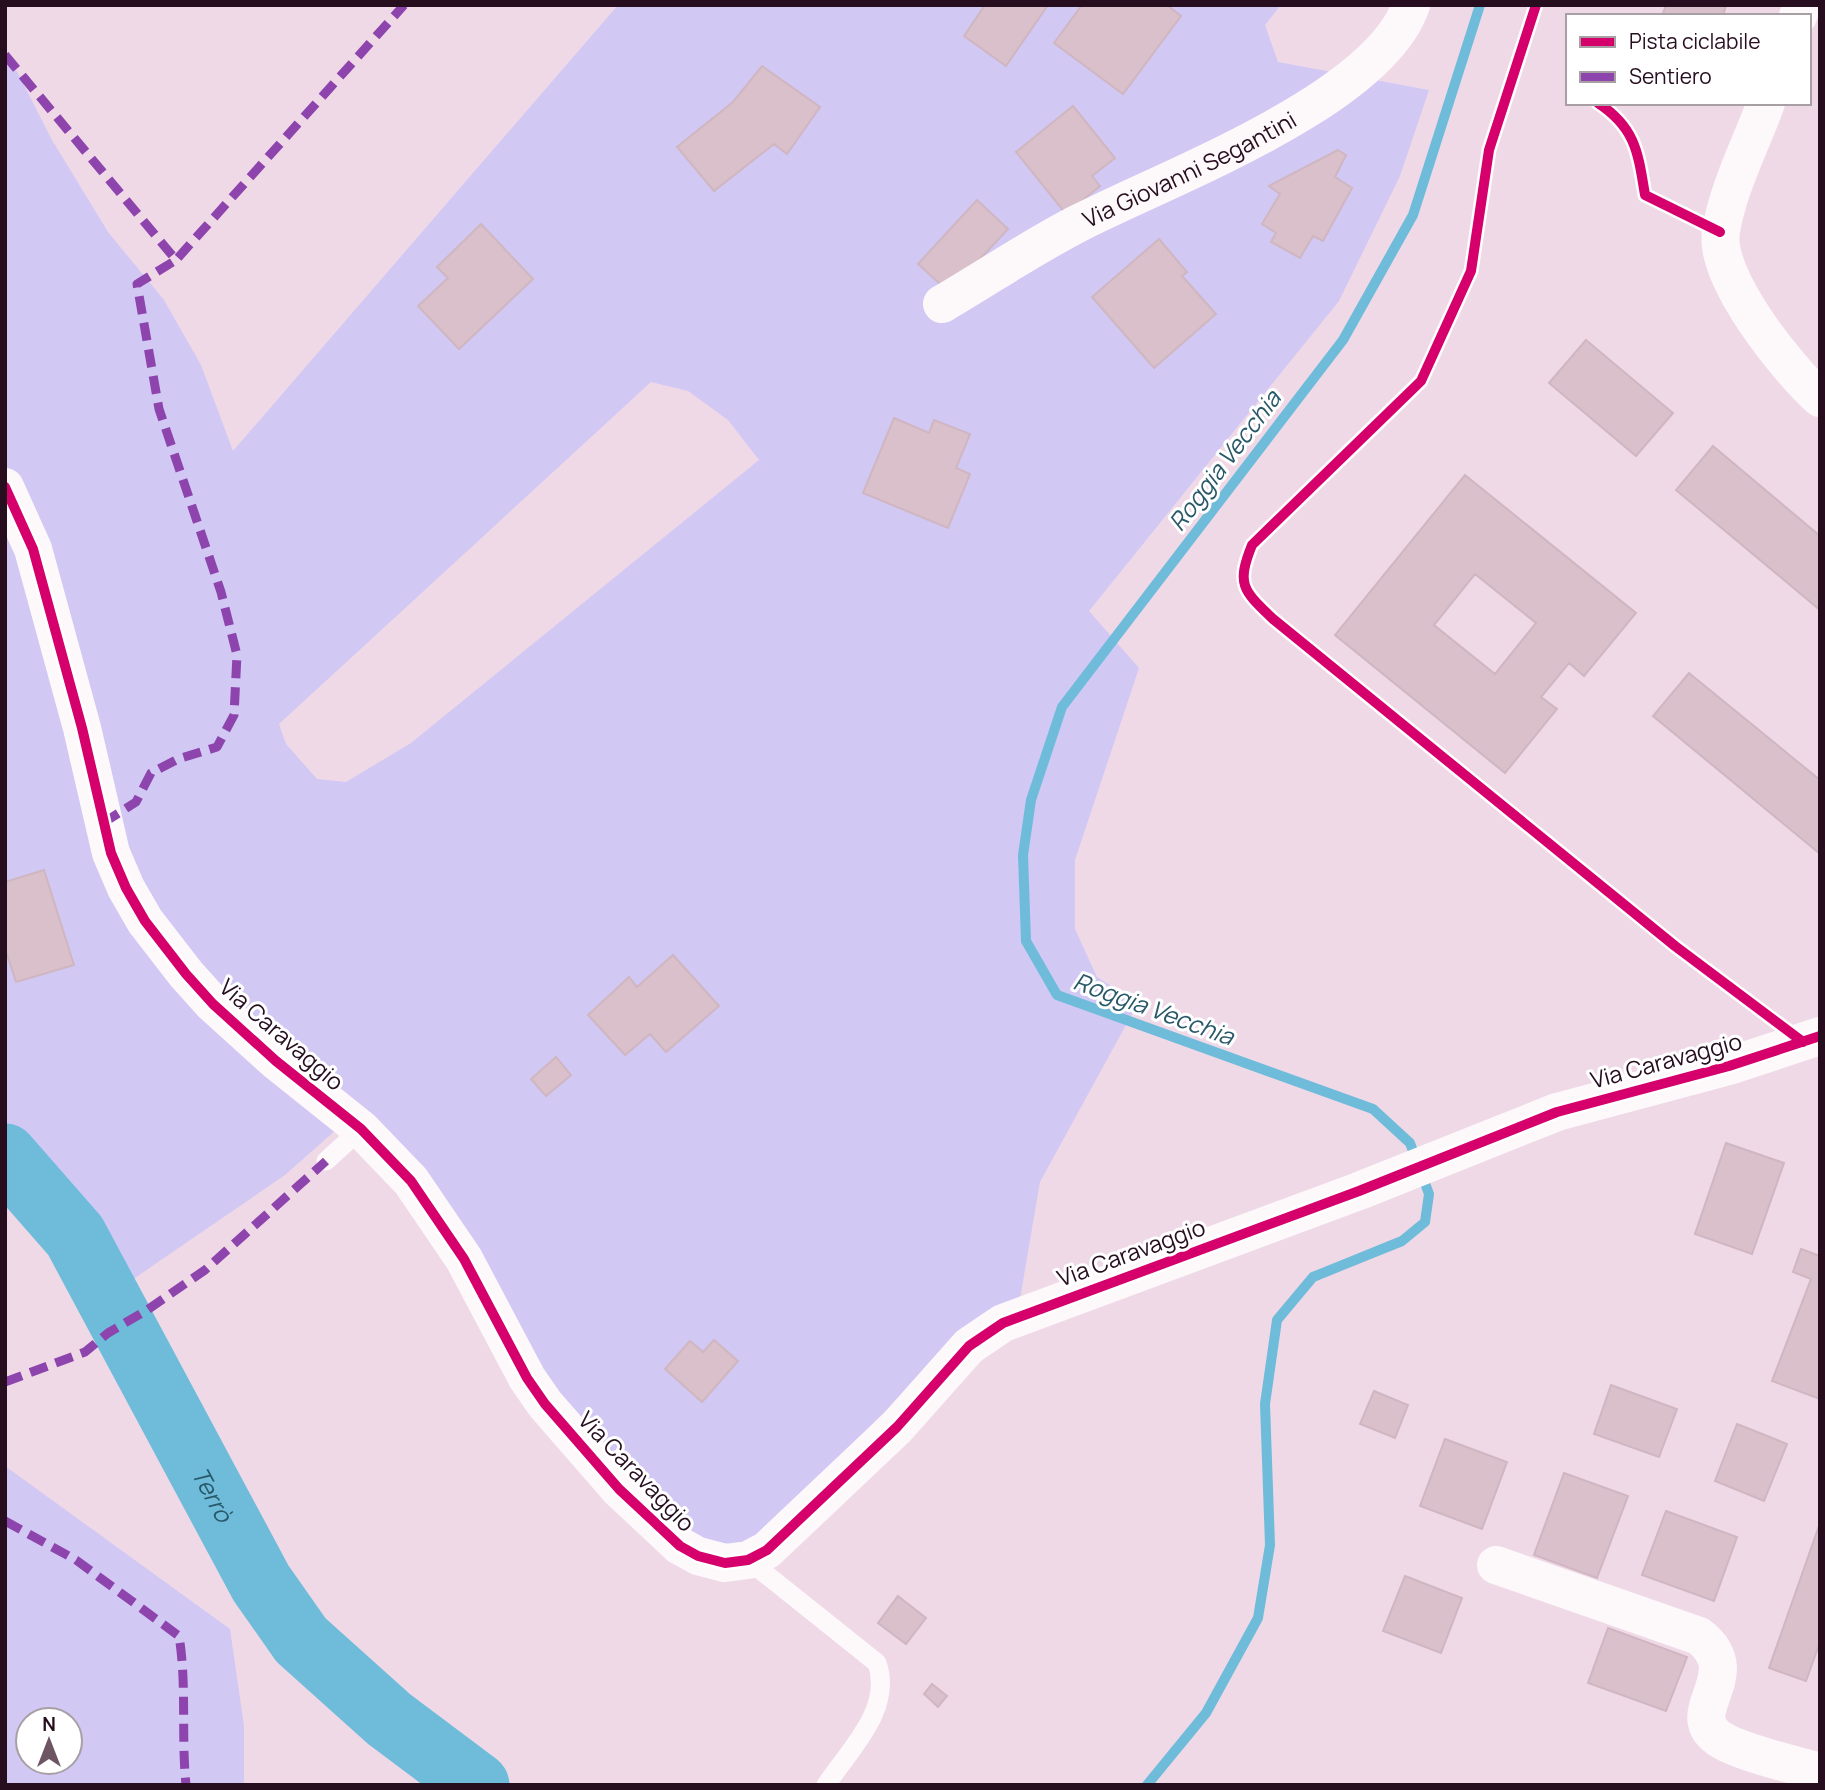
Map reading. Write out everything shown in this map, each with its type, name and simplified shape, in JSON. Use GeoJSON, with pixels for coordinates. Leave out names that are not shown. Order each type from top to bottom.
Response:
{"type":"FeatureCollection","features":[{"type":"Feature","properties":{"kind":"street","name":"Via Giovanni Segantini"},"geometry":{"type":"LineString","coordinates":[[942,304],[1077,224],[1205,165],[1303,110],[1343,83],[1381,52],[1399,30],[1410,5]]}},
{"type":"Feature","properties":{"kind":"street"},"geometry":{"type":"LineString","coordinates":[[1765,105],[1720,232],[1723,258],[1728,274],[1772,344],[1797,376],[1820,398]]}},
{"type":"Feature","properties":{"kind":"street","name":"Via Caravaggio"},"geometry":{"type":"LineString","coordinates":[[5,487],[33,549],[82,728],[108,843],[126,888],[157,938],[213,1004],[276,1061],[361,1129],[411,1181],[471,1272],[527,1378],[599,1468],[688,1551],[718,1562],[748,1560],[776,1544],[897,1427],[969,1346],[989,1330],[1015,1317],[1400,1175],[1580,1105],[1729,1066],[1820,1036]]}},
{"type":"Feature","properties":{"kind":"street"},"geometry":{"type":"LineString","coordinates":[[1496,1565],[1699,1636],[1713,1649],[1718,1660],[1717,1679],[1706,1716],[1712,1733],[1726,1743],[1820,1772]]}},
{"type":"Feature","properties":{"kind":"lane"},"geometry":{"type":"LineString","coordinates":[[326,1161],[361,1129]]}},
{"type":"Feature","properties":{"kind":"lane"},"geometry":{"type":"LineString","coordinates":[[748,1560],[877,1663],[882,1687],[876,1710],[826,1785]]}},
{"type":"Feature","properties":{"kind":"shaded area"},"geometry":{"type":"Polygon","coordinates":[[[618,5],[1281,5],[1265,25],[1278,62],[1429,90],[1400,176],[1339,301],[1089,611],[1139,668],[1075,860],[1075,929],[1097,977],[1138,1003],[1040,1182],[1020,1299],[925,1371],[759,1538],[725,1547],[689,1532],[647,1494],[548,1382],[485,1265],[337,1129],[285,1175],[129,1282],[73,1205],[5,1134],[5,48],[52,140],[108,232],[164,300],[201,365],[233,451],[618,5]],[[651,382],[279,724],[286,744],[317,779],[346,782],[411,743],[759,460],[728,420],[688,391],[651,382]]]}},
{"type":"Feature","properties":{"kind":"shaded area"},"geometry":{"type":"Polygon","coordinates":[[[5,1466],[230,1629],[244,1726],[244,1785],[5,1785],[5,1466]]]}},
{"type":"Feature","properties":{"kind":"building"},"geometry":{"type":"Polygon","coordinates":[[[985,5],[1048,5],[1006,66],[964,36],[985,5]]]}},
{"type":"Feature","properties":{"kind":"building"},"geometry":{"type":"Polygon","coordinates":[[[1082,5],[1167,5],[1181,16],[1123,94],[1054,43],[1082,5]]]}},
{"type":"Feature","properties":{"kind":"building"},"geometry":{"type":"Polygon","coordinates":[[[1666,5],[1726,5],[1724,14],[1663,14],[1666,5]]]}},
{"type":"Feature","properties":{"kind":"building"},"geometry":{"type":"Polygon","coordinates":[[[762,66],[820,107],[787,154],[774,144],[714,191],[677,147],[733,102],[762,66]]]}},
{"type":"Feature","properties":{"kind":"building"},"geometry":{"type":"Polygon","coordinates":[[[1073,106],[1115,158],[1092,176],[1100,186],[1066,214],[1016,152],[1073,106]]]}},
{"type":"Feature","properties":{"kind":"building"},"geometry":{"type":"Polygon","coordinates":[[[1338,150],[1346,155],[1335,177],[1352,188],[1323,241],[1313,236],[1300,258],[1271,242],[1276,233],[1262,224],[1280,194],[1269,186],[1338,150]]]}},
{"type":"Feature","properties":{"kind":"building"},"geometry":{"type":"Polygon","coordinates":[[[977,200],[1008,229],[949,292],[918,264],[977,200]]]}},
{"type":"Feature","properties":{"kind":"building"},"geometry":{"type":"Polygon","coordinates":[[[481,224],[533,279],[459,349],[418,306],[448,278],[437,267],[481,224]]]}},
{"type":"Feature","properties":{"kind":"building"},"geometry":{"type":"Polygon","coordinates":[[[1159,239],[1187,272],[1182,276],[1216,314],[1154,368],[1092,297],[1159,239]]]}},
{"type":"Feature","properties":{"kind":"building"},"geometry":{"type":"Polygon","coordinates":[[[1586,340],[1673,413],[1636,456],[1549,383],[1586,340]]]}},
{"type":"Feature","properties":{"kind":"building"},"geometry":{"type":"Polygon","coordinates":[[[894,418],[929,433],[934,420],[970,434],[956,468],[970,474],[948,528],[863,493],[894,418]]]}},
{"type":"Feature","properties":{"kind":"building"},"geometry":{"type":"Polygon","coordinates":[[[1713,446],[1820,536],[1820,610],[1676,490],[1713,446]]]}},
{"type":"Feature","properties":{"kind":"building"},"geometry":{"type":"Polygon","coordinates":[[[1465,475],[1636,613],[1584,676],[1569,663],[1541,697],[1557,709],[1505,773],[1335,635],[1465,475]],[[1475,574],[1434,625],[1495,674],[1536,623],[1475,574]]]}},
{"type":"Feature","properties":{"kind":"building"},"geometry":{"type":"Polygon","coordinates":[[[1689,673],[1820,780],[1820,854],[1653,716],[1689,673]]]}},
{"type":"Feature","properties":{"kind":"building"},"geometry":{"type":"Polygon","coordinates":[[[44,870],[74,965],[16,982],[5,948],[5,882],[44,870]]]}},
{"type":"Feature","properties":{"kind":"building"},"geometry":{"type":"Polygon","coordinates":[[[673,955],[719,1006],[666,1052],[650,1034],[625,1055],[588,1015],[629,977],[637,987],[673,955]]]}},
{"type":"Feature","properties":{"kind":"building"},"geometry":{"type":"Polygon","coordinates":[[[556,1057],[571,1075],[546,1096],[531,1079],[556,1057]]]}},
{"type":"Feature","properties":{"kind":"building"},"geometry":{"type":"Polygon","coordinates":[[[1726,1143],[1784,1163],[1752,1254],[1695,1234],[1726,1143]]]}},
{"type":"Feature","properties":{"kind":"building"},"geometry":{"type":"Polygon","coordinates":[[[1801,1249],[1820,1256],[1820,1399],[1772,1381],[1811,1279],[1793,1272],[1801,1249]]]}},
{"type":"Feature","properties":{"kind":"building"},"geometry":{"type":"Polygon","coordinates":[[[714,1340],[738,1361],[702,1402],[665,1369],[690,1341],[703,1352],[714,1340]]]}},
{"type":"Feature","properties":{"kind":"building"},"geometry":{"type":"Polygon","coordinates":[[[1611,1385],[1677,1409],[1659,1457],[1594,1434],[1611,1385]]]}},
{"type":"Feature","properties":{"kind":"building"},"geometry":{"type":"Polygon","coordinates":[[[1374,1391],[1408,1405],[1395,1438],[1360,1424],[1374,1391]]]}},
{"type":"Feature","properties":{"kind":"building"},"geometry":{"type":"Polygon","coordinates":[[[1737,1424],[1787,1444],[1764,1501],[1715,1481],[1737,1424]]]}},
{"type":"Feature","properties":{"kind":"building"},"geometry":{"type":"Polygon","coordinates":[[[1445,1439],[1507,1462],[1482,1529],[1420,1506],[1445,1439]]]}},
{"type":"Feature","properties":{"kind":"building"},"geometry":{"type":"Polygon","coordinates":[[[1564,1473],[1628,1496],[1597,1578],[1534,1555],[1564,1473]]]}},
{"type":"Feature","properties":{"kind":"building"},"geometry":{"type":"Polygon","coordinates":[[[1666,1511],[1737,1537],[1714,1601],[1642,1575],[1666,1511]]]}},
{"type":"Feature","properties":{"kind":"building"},"geometry":{"type":"Polygon","coordinates":[[[1820,1523],[1820,1642],[1806,1681],[1769,1668],[1820,1523]]]}},
{"type":"Feature","properties":{"kind":"building"},"geometry":{"type":"Polygon","coordinates":[[[1405,1576],[1462,1598],[1441,1653],[1383,1631],[1405,1576]]]}},
{"type":"Feature","properties":{"kind":"building"},"geometry":{"type":"Polygon","coordinates":[[[898,1596],[926,1618],[906,1644],[878,1623],[898,1596]]]}},
{"type":"Feature","properties":{"kind":"building"},"geometry":{"type":"Polygon","coordinates":[[[1608,1628],[1687,1657],[1666,1711],[1588,1683],[1608,1628]]]}},
{"type":"Feature","properties":{"kind":"building"},"geometry":{"type":"Polygon","coordinates":[[[932,1684],[947,1696],[938,1707],[924,1694],[932,1684]]]}},
{"type":"Feature","properties":{"kind":"waterway","name":"Roggia Vecchia"},"geometry":{"type":"LineString","coordinates":[[1147,1785],[1206,1713],[1258,1618],[1270,1545],[1265,1404],[1277,1320],[1313,1277],[1402,1241],[1425,1222],[1429,1194],[1410,1143],[1373,1109],[1057,995],[1026,941],[1023,855],[1031,800],[1062,707],[1343,340],[1413,215],[1480,5]]}},
{"type":"Feature","properties":{"kind":"waterway","name":"Terrò"},"geometry":{"type":"LineString","coordinates":[[5,1156],[75,1236],[261,1583],[301,1640],[389,1719],[477,1785]]}},
{"type":"Feature","properties":{"kind":"marked path"},"geometry":{"type":"LineString","coordinates":[[5,55],[176,260],[404,5]]}},
{"type":"Feature","properties":{"kind":"marked path"},"geometry":{"type":"LineString","coordinates":[[103,823],[136,802],[151,773],[178,759],[217,747],[234,715],[237,655],[221,592],[159,409],[137,284],[176,260]]}},
{"type":"Feature","properties":{"kind":"marked path"},"geometry":{"type":"LineString","coordinates":[[5,1382],[85,1352],[108,1333],[147,1310],[205,1270],[326,1161]]}},
{"type":"Feature","properties":{"kind":"marked path"},"geometry":{"type":"LineString","coordinates":[[5,1521],[76,1560],[179,1636],[183,1673],[186,1785]]}},
{"type":"Feature","properties":{"kind":"cycle path"},"geometry":{"type":"LineString","coordinates":[[1536,5],[1489,150],[1471,271],[1421,381],[1252,545],[1244,569],[1245,586],[1273,619],[1675,946],[1803,1042]]}},
{"type":"Feature","properties":{"kind":"cycle path"},"geometry":{"type":"LineString","coordinates":[[1601,105],[1611,112],[1628,132],[1637,154],[1645,195],[1720,232]]}},
{"type":"Feature","properties":{"kind":"cycle path"},"geometry":{"type":"LineString","coordinates":[[5,487],[33,549],[82,728],[111,853],[126,888],[145,921],[213,1004],[276,1061],[361,1129],[411,1181],[464,1259],[527,1378],[545,1404],[619,1489],[680,1546],[698,1556],[725,1563],[748,1560],[767,1550],[897,1427],[969,1346],[1003,1323],[1359,1191],[1557,1112],[1729,1066],[1820,1036]]}}]}
